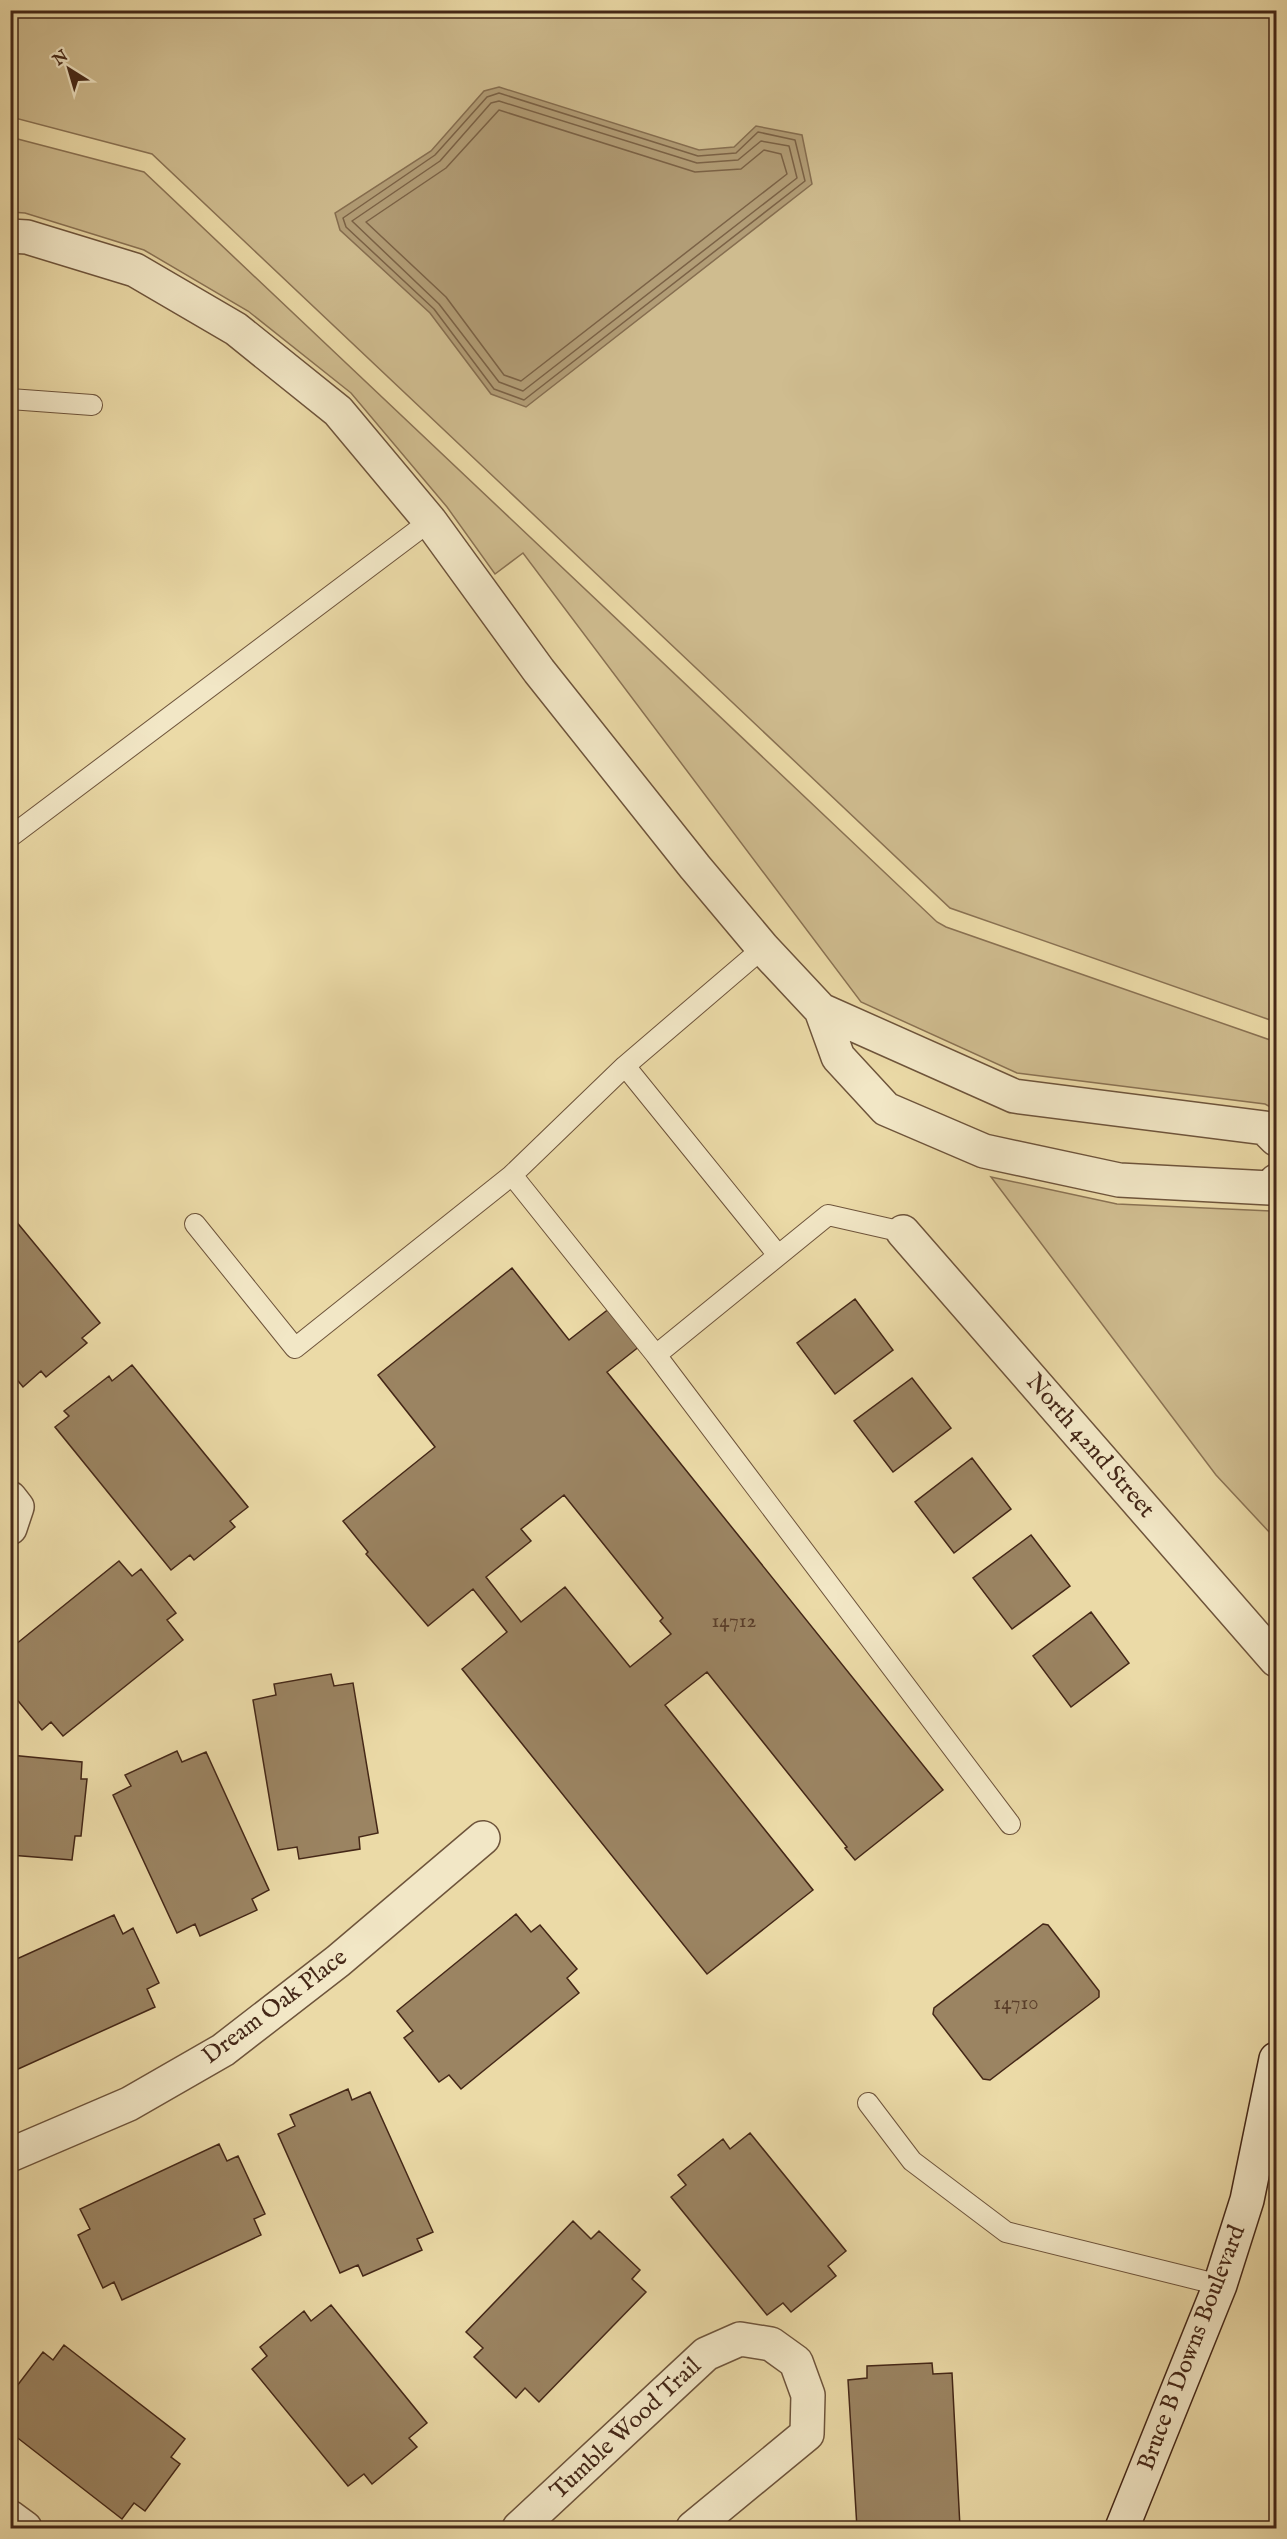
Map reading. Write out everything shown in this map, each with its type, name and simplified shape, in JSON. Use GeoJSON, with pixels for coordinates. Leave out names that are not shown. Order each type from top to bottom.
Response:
{"type":"FeatureCollection","features":[{"type":"Feature","properties":{"kind":"street"},"geometry":{"type":"LineString","coordinates":[[10,236],[27,237],[135,270],[236,329],[338,411],[430,521],[539,671],[695,867],[763,948],[821,1010],[1014,1096],[1265,1128],[1276,1139]]}},
{"type":"Feature","properties":{"kind":"street"},"geometry":{"type":"LineString","coordinates":[[821,1010],[838,1057],[886,1109],[984,1151],[1119,1180],[1270,1188],[1276,1181]]}},
{"type":"Feature","properties":{"kind":"street","name":"North 42nd Street"},"geometry":{"type":"LineString","coordinates":[[903,1233],[1276,1660]]}},
{"type":"Feature","properties":{"kind":"street"},"geometry":{"type":"LineString","coordinates":[[10,1497],[17,1507],[10,1528]]}},
{"type":"Feature","properties":{"kind":"street","name":"Dream Oak Place"},"geometry":{"type":"LineString","coordinates":[[10,2155],[129,2104],[223,2050],[338,1961],[483,1838]]}},
{"type":"Feature","properties":{"kind":"street","name":"Bruce B Downs Boulevard"},"geometry":{"type":"LineString","coordinates":[[1122,2529],[1220,2286],[1246,2200],[1276,2059]]}},
{"type":"Feature","properties":{"kind":"street","name":"Tumble Wood Trail"},"geometry":{"type":"LineString","coordinates":[[537,2522],[706,2354],[740,2339],[771,2343],[795,2362],[808,2395],[807,2434],[693,2529]]}},
{"type":"Feature","properties":{"kind":"street"},"geometry":{"type":"LineString","coordinates":[[10,2517],[25,2529]]}},
{"type":"Feature","properties":{"kind":"lane"},"geometry":{"type":"LineString","coordinates":[[10,399],[92,405]]}},
{"type":"Feature","properties":{"kind":"lane"},"geometry":{"type":"LineString","coordinates":[[10,837],[430,521]]}},
{"type":"Feature","properties":{"kind":"lane"},"geometry":{"type":"LineString","coordinates":[[195,1224],[295,1348],[512,1175],[625,1066],[763,948]]}},
{"type":"Feature","properties":{"kind":"lane"},"geometry":{"type":"LineString","coordinates":[[625,1066],[778,1255]]}},
{"type":"Feature","properties":{"kind":"lane"},"geometry":{"type":"LineString","coordinates":[[512,1175],[656,1355],[1010,1824]]}},
{"type":"Feature","properties":{"kind":"lane"},"geometry":{"type":"LineString","coordinates":[[656,1355],[828,1215],[903,1233]]}},
{"type":"Feature","properties":{"kind":"lane"},"geometry":{"type":"LineString","coordinates":[[868,2103],[912,2162],[1006,2232],[1220,2286]]}},
{"type":"Feature","properties":{"kind":"shaded area"},"geometry":{"type":"Polygon","coordinates":[[[10,11],[1276,11],[1276,1022],[950,908],[152,154],[11,117],[10,11]]]}},
{"type":"Feature","properties":{"kind":"shaded area"},"geometry":{"type":"Polygon","coordinates":[[[10,137],[144,172],[937,922],[1276,1042],[1276,1110],[1265,1104],[1017,1073],[861,1002],[523,553],[495,574],[447,507],[351,393],[248,311],[144,250],[25,213],[11,212],[10,137]]]}},
{"type":"Feature","properties":{"kind":"shaded area"},"geometry":{"type":"Polygon","coordinates":[[[991,1177],[1117,1204],[1271,1211],[1276,1209],[1276,1442],[1271,1534],[1216,1475],[991,1177]]]}},
{"type":"Feature","properties":{"kind":"water"},"geometry":{"type":"Polygon","coordinates":[[[499,87],[699,150],[734,147],[756,126],[802,135],[812,184],[526,407],[491,394],[430,313],[340,230],[335,213],[431,151],[484,91],[499,87]]]}},
{"type":"Feature","properties":{"kind":"building"},"geometry":{"type":"Polygon","coordinates":[[[10,1214],[100,1323],[82,1338],[87,1343],[46,1377],[41,1371],[23,1387],[10,1371],[10,1214]]]}},
{"type":"Feature","properties":{"kind":"building"},"geometry":{"type":"Polygon","coordinates":[[[512,1268],[569,1340],[610,1308],[640,1346],[607,1372],[943,1790],[855,1860],[707,1672],[665,1705],[813,1890],[707,1974],[462,1669],[507,1632],[473,1589],[428,1626],[366,1554],[368,1552],[343,1521],[435,1447],[378,1375],[512,1268]],[[564,1495],[521,1529],[531,1541],[486,1577],[521,1622],[565,1587],[630,1667],[671,1634],[660,1621],[663,1618],[564,1495]]]}},
{"type":"Feature","properties":{"kind":"building"},"geometry":{"type":"Polygon","coordinates":[[[855,1299],[893,1350],[835,1394],[797,1343],[855,1299]]]}},
{"type":"Feature","properties":{"kind":"building"},"geometry":{"type":"Polygon","coordinates":[[[132,1365],[248,1507],[230,1521],[235,1527],[194,1560],[190,1555],[171,1570],[55,1427],[69,1416],[64,1411],[109,1376],[112,1381],[132,1365]]]}},
{"type":"Feature","properties":{"kind":"building"},"geometry":{"type":"Polygon","coordinates":[[[912,1378],[951,1428],[893,1472],[854,1421],[912,1378]]]}},
{"type":"Feature","properties":{"kind":"building"},"geometry":{"type":"Polygon","coordinates":[[[972,1458],[1011,1509],[954,1553],[915,1502],[972,1458]]]}},
{"type":"Feature","properties":{"kind":"building"},"geometry":{"type":"Polygon","coordinates":[[[1031,1535],[1070,1586],[1012,1629],[973,1578],[1031,1535]]]}},
{"type":"Feature","properties":{"kind":"building"},"geometry":{"type":"Polygon","coordinates":[[[119,1561],[132,1576],[141,1569],[176,1613],[167,1620],[183,1640],[63,1736],[51,1722],[42,1730],[10,1691],[12,1673],[10,1671],[10,1649],[119,1561]]]}},
{"type":"Feature","properties":{"kind":"building"},"geometry":{"type":"Polygon","coordinates":[[[1091,1612],[1129,1663],[1071,1707],[1033,1656],[1091,1612]]]}},
{"type":"Feature","properties":{"kind":"building"},"geometry":{"type":"Polygon","coordinates":[[[331,1674],[334,1686],[353,1683],[378,1833],[359,1837],[360,1849],[299,1859],[297,1847],[278,1850],[253,1700],[276,1695],[274,1684],[331,1674]]]}},
{"type":"Feature","properties":{"kind":"building"},"geometry":{"type":"Polygon","coordinates":[[[177,1751],[182,1762],[206,1752],[269,1890],[252,1899],[257,1910],[200,1936],[195,1924],[177,1933],[113,1795],[131,1786],[125,1775],[177,1751]]]}},
{"type":"Feature","properties":{"kind":"building"},"geometry":{"type":"Polygon","coordinates":[[[10,1755],[82,1762],[81,1779],[87,1779],[81,1836],[75,1836],[72,1860],[10,1855],[10,1755]]]}},
{"type":"Feature","properties":{"kind":"building"},"geometry":{"type":"Polygon","coordinates":[[[516,1914],[531,1932],[540,1925],[577,1969],[567,1978],[579,1993],[461,2089],[449,2075],[439,2082],[404,2038],[413,2031],[397,2011],[516,1914]]]}},
{"type":"Feature","properties":{"kind":"building"},"geometry":{"type":"Polygon","coordinates":[[[114,1915],[123,1934],[133,1928],[159,1983],[147,1989],[155,2007],[16,2070],[10,2059],[10,1962],[114,1915]]]}},
{"type":"Feature","properties":{"kind":"building"},"geometry":{"type":"Polygon","coordinates":[[[1043,1924],[1048,1925],[1099,1991],[1099,1997],[990,2080],[983,2079],[933,2014],[934,2008],[1043,1924]]]}},
{"type":"Feature","properties":{"kind":"building"},"geometry":{"type":"Polygon","coordinates":[[[348,2089],[352,2100],[370,2092],[433,2232],[417,2239],[422,2250],[363,2276],[358,2265],[340,2273],[278,2134],[295,2126],[290,2115],[348,2089]]]}},
{"type":"Feature","properties":{"kind":"building"},"geometry":{"type":"Polygon","coordinates":[[[750,2133],[846,2251],[828,2266],[836,2276],[791,2312],[783,2303],[767,2315],[671,2197],[686,2185],[678,2175],[723,2139],[730,2149],[750,2133]]]}},
{"type":"Feature","properties":{"kind":"building"},"geometry":{"type":"Polygon","coordinates":[[[219,2144],[227,2161],[238,2156],[265,2214],[254,2219],[261,2235],[122,2300],[114,2282],[103,2288],[78,2235],[90,2229],[80,2209],[219,2144]]]}},
{"type":"Feature","properties":{"kind":"building"},"geometry":{"type":"Polygon","coordinates":[[[573,2221],[591,2239],[599,2231],[640,2270],[632,2279],[646,2292],[539,2402],[525,2388],[516,2398],[474,2357],[483,2348],[466,2332],[573,2221]]]}},
{"type":"Feature","properties":{"kind":"building"},"geometry":{"type":"Polygon","coordinates":[[[331,2305],[427,2423],[409,2438],[417,2447],[372,2484],[364,2474],[348,2486],[252,2369],[267,2356],[260,2347],[304,2311],[311,2321],[331,2305]]]}},
{"type":"Feature","properties":{"kind":"building"},"geometry":{"type":"Polygon","coordinates":[[[64,2345],[185,2439],[171,2457],[180,2464],[145,2511],[134,2503],[122,2519],[10,2432],[10,2414],[14,2410],[10,2407],[10,2395],[43,2352],[53,2360],[64,2345]]]}},
{"type":"Feature","properties":{"kind":"building"},"geometry":{"type":"Polygon","coordinates":[[[932,2363],[933,2374],[952,2373],[960,2527],[857,2528],[848,2380],[867,2378],[867,2366],[932,2363]]]}}]}
